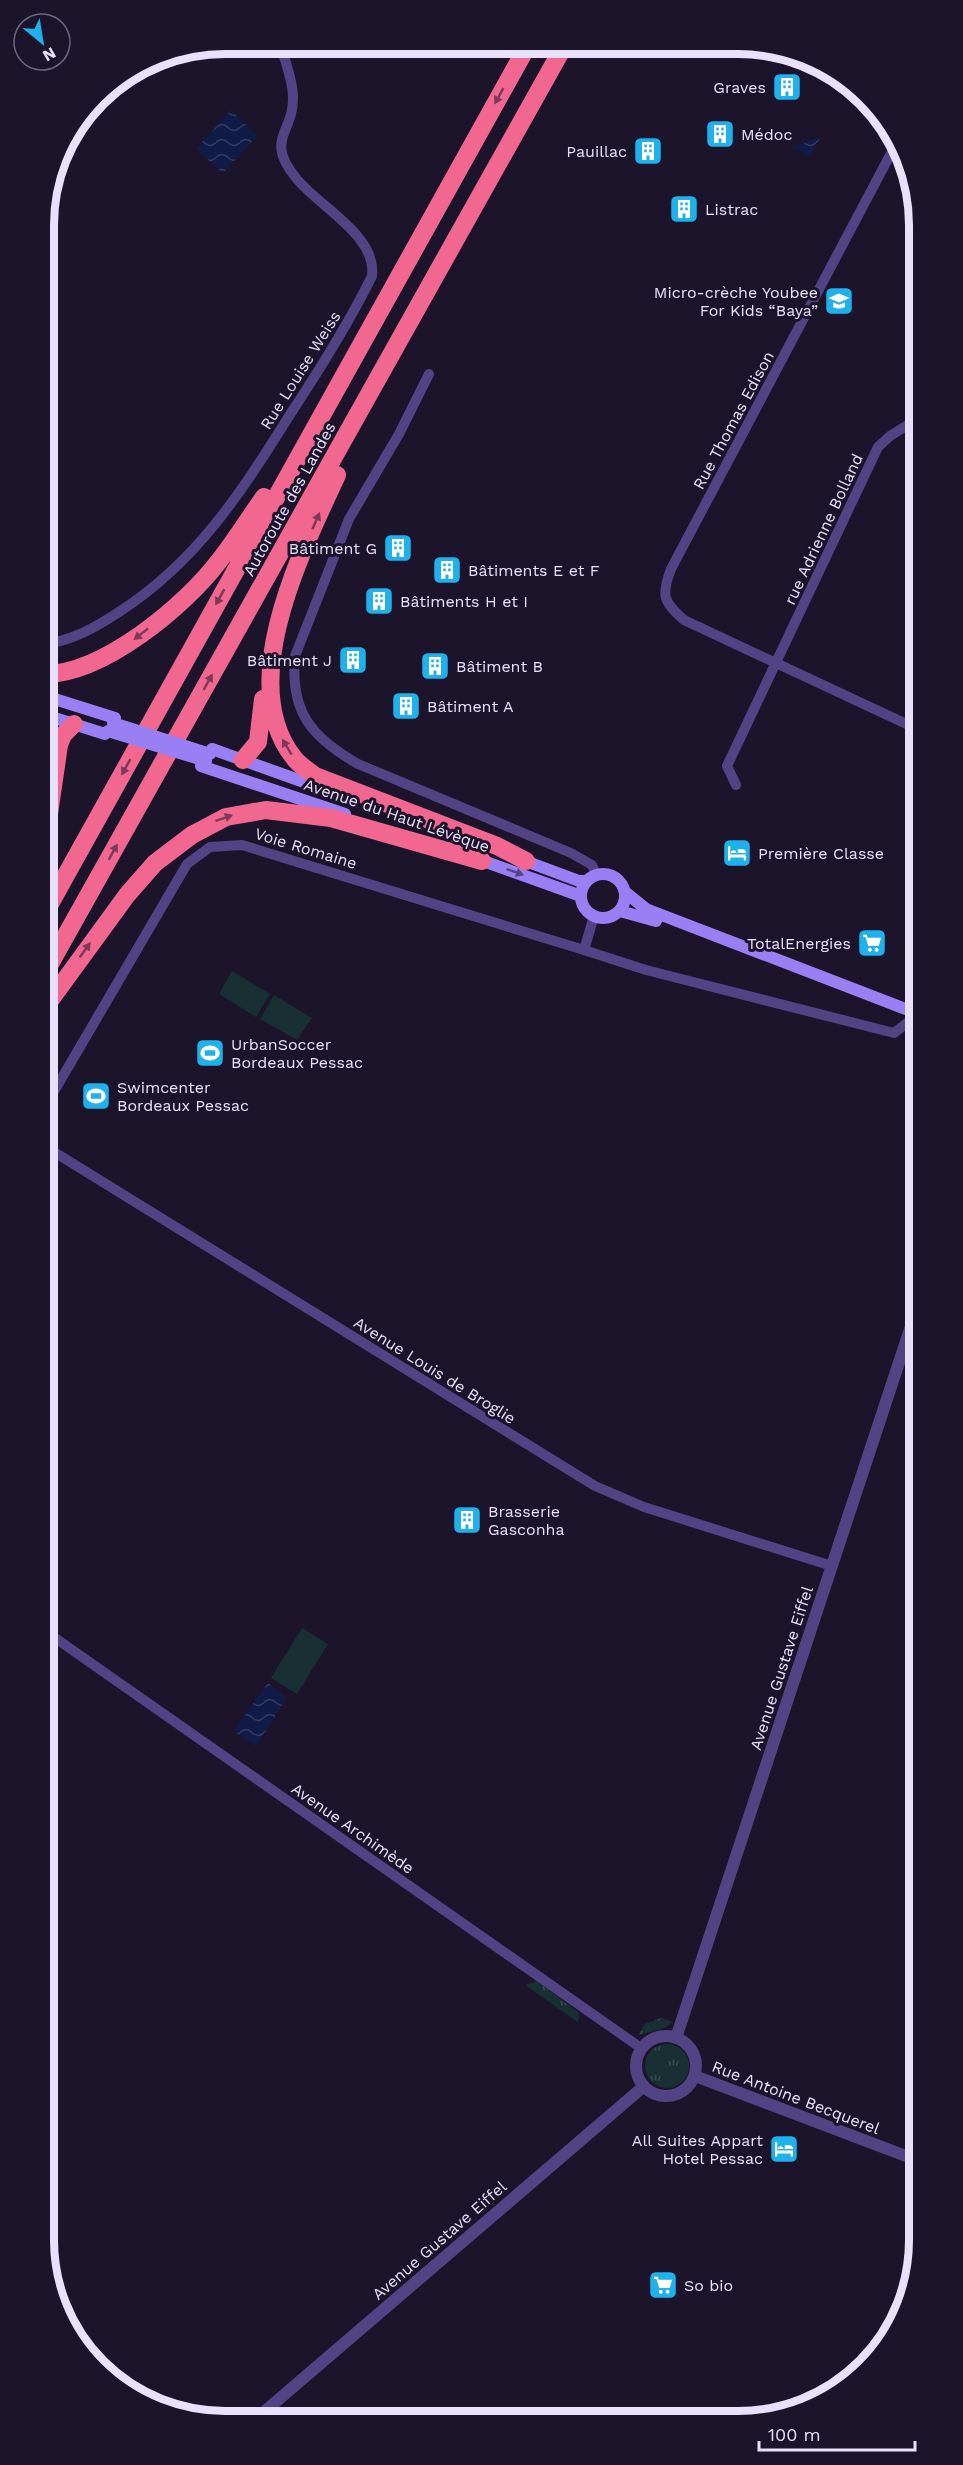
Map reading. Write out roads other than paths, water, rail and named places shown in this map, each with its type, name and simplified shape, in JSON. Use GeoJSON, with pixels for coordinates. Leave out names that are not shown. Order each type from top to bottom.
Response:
{"type":"FeatureCollection","features":[{"type":"Feature","properties":{"kind":"highway","name":"Autoroute des Landes"},"geometry":{"type":"LineString","coordinates":[[54,897],[523,54]]}},
{"type":"Feature","properties":{"kind":"highway","name":"Autoroute des Landes"},"geometry":{"type":"LineString","coordinates":[[54,957],[559,54]]}},
{"type":"Feature","properties":{"kind":"highway"},"geometry":{"type":"LineString","coordinates":[[238,759],[258,742],[265,680],[276,631],[302,554],[344,459],[463,241],[496,166]]}},
{"type":"Feature","properties":{"kind":"highway"},"geometry":{"type":"LineString","coordinates":[[54,673],[86,666],[134,639],[163,616],[218,563],[279,473],[361,333],[405,265]]}},
{"type":"Feature","properties":{"kind":"highway"},"geometry":{"type":"LineString","coordinates":[[276,631],[270,697],[279,735],[295,760],[315,776],[335,785],[497,846],[526,861]]}},
{"type":"Feature","properties":{"kind":"highway"},"geometry":{"type":"LineString","coordinates":[[54,778],[59,745],[63,735],[78,725]]}},
{"type":"Feature","properties":{"kind":"highway"},"geometry":{"type":"LineString","coordinates":[[54,995],[127,895],[154,863],[192,835],[226,817],[266,810],[331,818],[482,861]]}},
{"type":"Feature","properties":{"kind":"main road"},"geometry":{"type":"LineString","coordinates":[[54,700],[110,727],[207,757]]}},
{"type":"Feature","properties":{"kind":"main road"},"geometry":{"type":"LineString","coordinates":[[54,718],[78,725],[110,727],[207,757]]}},
{"type":"Feature","properties":{"kind":"main road","name":"Avenue du Haut Lévèque"},"geometry":{"type":"LineString","coordinates":[[207,757],[238,759],[579,881],[591,878]]}},
{"type":"Feature","properties":{"kind":"main road","name":"Avenue du Haut Lévèque"},"geometry":{"type":"LineString","coordinates":[[207,757],[581,896]]}},
{"type":"Feature","properties":{"kind":"main road"},"geometry":{"type":"LineString","coordinates":[[603,874],[618,879],[625,892],[626,898],[620,910],[608,918],[594,916],[585,908],[581,896],[591,878],[603,874]]}},
{"type":"Feature","properties":{"kind":"main road"},"geometry":{"type":"LineString","coordinates":[[625,892],[646,909],[909,1016]]}},
{"type":"Feature","properties":{"kind":"main road"},"geometry":{"type":"LineString","coordinates":[[620,910],[642,915],[909,1016]]}},
{"type":"Feature","properties":{"kind":"street","name":"Rue Louise Weiss"},"geometry":{"type":"LineString","coordinates":[[54,643],[63,642],[91,630],[166,579],[197,548],[254,472],[311,383],[372,276],[374,265],[367,247],[296,178],[282,154],[282,132],[292,109],[293,96],[282,54]]}},
{"type":"Feature","properties":{"kind":"street","name":"Rue Thomas Edison"},"geometry":{"type":"LineString","coordinates":[[892,151],[676,559],[663,588],[669,606],[684,620],[909,725]]}},
{"type":"Feature","properties":{"kind":"street"},"geometry":{"type":"LineString","coordinates":[[429,374],[399,434],[349,519],[295,656],[294,672],[300,707],[319,737],[330,748],[348,758],[571,853],[589,862],[591,878]]}},
{"type":"Feature","properties":{"kind":"street","name":"rue Adrienne Bolland"},"geometry":{"type":"LineString","coordinates":[[776,663],[878,447],[909,424]]}},
{"type":"Feature","properties":{"kind":"street"},"geometry":{"type":"LineString","coordinates":[[736,785],[727,766],[776,663]]}},
{"type":"Feature","properties":{"kind":"street","name":"Voie Romaine"},"geometry":{"type":"LineString","coordinates":[[54,1091],[187,864],[210,847],[242,845],[646,970],[894,1033],[909,1022]]}},
{"type":"Feature","properties":{"kind":"street"},"geometry":{"type":"LineString","coordinates":[[584,950],[594,916]]}},
{"type":"Feature","properties":{"kind":"street","name":"Avenue Louis de Broglie"},"geometry":{"type":"LineString","coordinates":[[54,1152],[596,1486],[644,1507],[832,1566]]}},
{"type":"Feature","properties":{"kind":"street","name":"Avenue Gustave Eiffel"},"geometry":{"type":"LineString","coordinates":[[676,2037],[909,1330]]}},
{"type":"Feature","properties":{"kind":"street","name":"Avenue Archimède"},"geometry":{"type":"LineString","coordinates":[[54,1637],[641,2048]]}},
{"type":"Feature","properties":{"kind":"street"},"geometry":{"type":"LineString","coordinates":[[657,2037],[676,2037],[685,2042],[695,2057],[695,2076],[682,2092],[662,2097],[643,2087],[638,2080],[635,2064],[641,2048],[657,2037]]}},
{"type":"Feature","properties":{"kind":"street","name":"Rue Antoine Becquerel"},"geometry":{"type":"LineString","coordinates":[[695,2076],[909,2157]]}},
{"type":"Feature","properties":{"kind":"street","name":"Avenue Gustave Eiffel"},"geometry":{"type":"LineString","coordinates":[[265,2411],[643,2087]]}},
{"type":"Feature","properties":{"kind":"water"},"geometry":{"type":"Polygon","coordinates":[[[231,110],[257,136],[223,173],[196,149],[231,110]]]}},
{"type":"Feature","properties":{"kind":"water"},"geometry":{"type":"Polygon","coordinates":[[[821,137],[810,156],[791,147],[821,137]]]}},
{"type":"Feature","properties":{"kind":"water"},"geometry":{"type":"Polygon","coordinates":[[[268,1683],[287,1698],[256,1746],[236,1733],[235,1729],[268,1683]]]}},
{"type":"Feature","properties":{"kind":"place","name":"Graves"},"geometry":{"type":"Point","coordinates":[787,87]}},
{"type":"Feature","properties":{"kind":"place","name":"Médoc"},"geometry":{"type":"Point","coordinates":[720,134]}},
{"type":"Feature","properties":{"kind":"place","name":"Pauillac"},"geometry":{"type":"Point","coordinates":[648,151]}},
{"type":"Feature","properties":{"kind":"place","name":"Listrac"},"geometry":{"type":"Point","coordinates":[684,209]}},
{"type":"Feature","properties":{"kind":"place","name":"Micro-crèche Youbee For Kids “Baya”"},"geometry":{"type":"Point","coordinates":[839,301]}},
{"type":"Feature","properties":{"kind":"place","name":"Bâtiment G"},"geometry":{"type":"Point","coordinates":[398,548]}},
{"type":"Feature","properties":{"kind":"place","name":"Bâtiments E et F"},"geometry":{"type":"Point","coordinates":[447,570]}},
{"type":"Feature","properties":{"kind":"place","name":"Bâtiments H et I"},"geometry":{"type":"Point","coordinates":[379,601]}},
{"type":"Feature","properties":{"kind":"place","name":"Bâtiment J"},"geometry":{"type":"Point","coordinates":[353,660]}},
{"type":"Feature","properties":{"kind":"place","name":"Bâtiment B"},"geometry":{"type":"Point","coordinates":[435,666]}},
{"type":"Feature","properties":{"kind":"place","name":"Bâtiment A"},"geometry":{"type":"Point","coordinates":[406,706]}},
{"type":"Feature","properties":{"kind":"place","name":"Première Classe"},"geometry":{"type":"Point","coordinates":[737,853]}},
{"type":"Feature","properties":{"kind":"place","name":"TotalEnergies"},"geometry":{"type":"Point","coordinates":[872,943]}},
{"type":"Feature","properties":{"kind":"place","name":"UrbanSoccer Bordeaux Pessac"},"geometry":{"type":"Point","coordinates":[210,1053]}},
{"type":"Feature","properties":{"kind":"place","name":"Swimcenter Bordeaux Pessac"},"geometry":{"type":"Point","coordinates":[96,1096]}},
{"type":"Feature","properties":{"kind":"place","name":"Brasserie Gasconha"},"geometry":{"type":"Point","coordinates":[467,1520]}},
{"type":"Feature","properties":{"kind":"place","name":"All Suites Appart Hotel Pessac"},"geometry":{"type":"Point","coordinates":[784,2149]}},
{"type":"Feature","properties":{"kind":"place","name":"So bio"},"geometry":{"type":"Point","coordinates":[663,2285]}}]}
